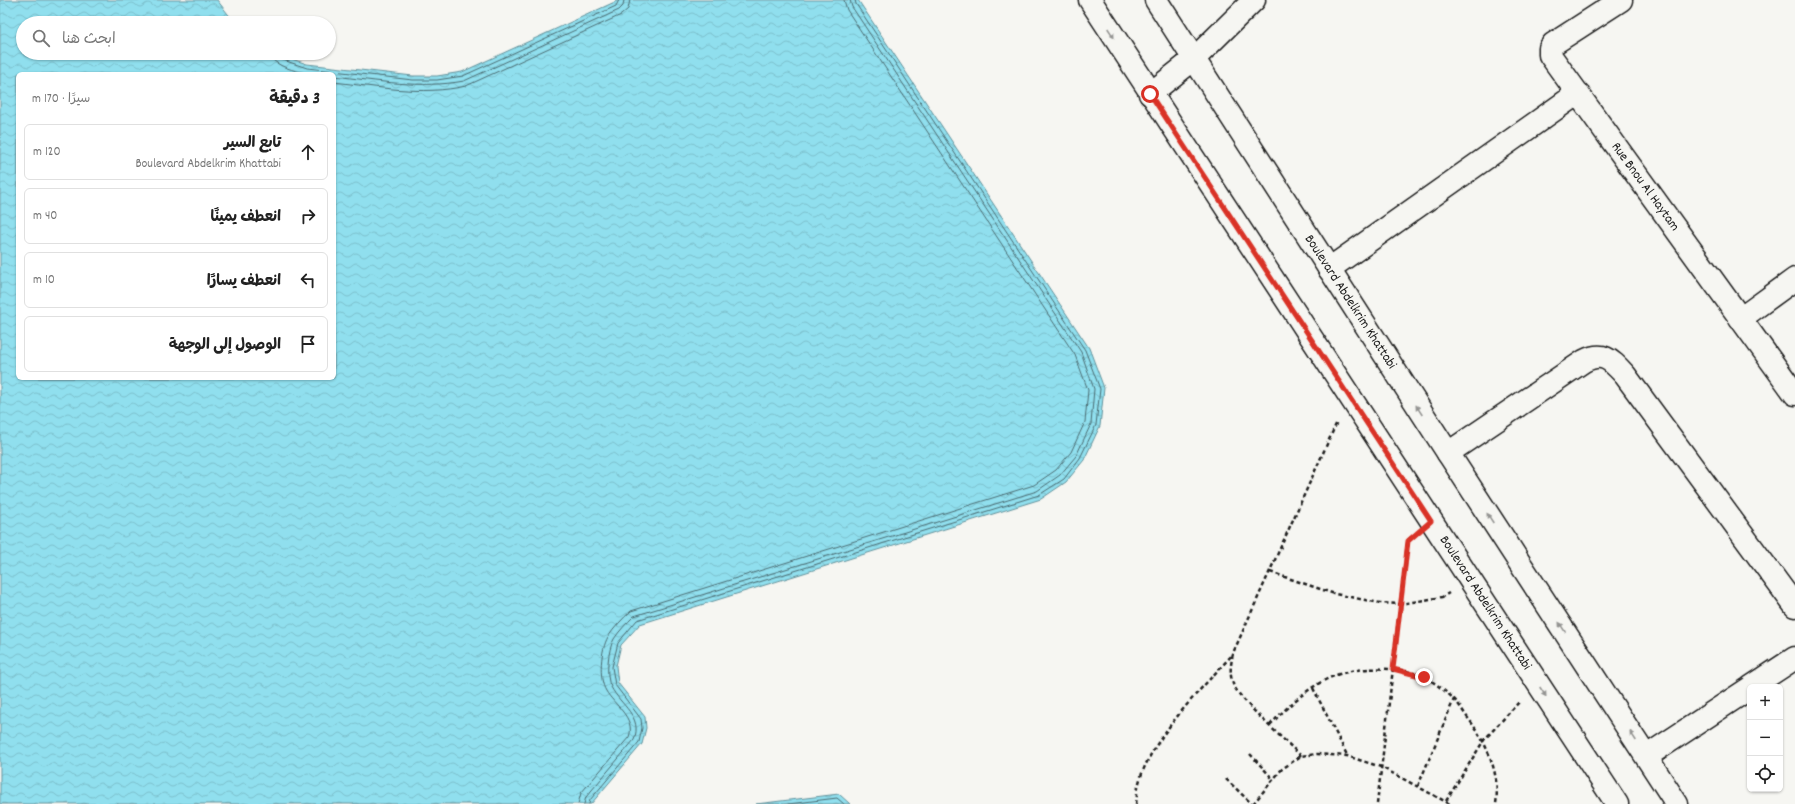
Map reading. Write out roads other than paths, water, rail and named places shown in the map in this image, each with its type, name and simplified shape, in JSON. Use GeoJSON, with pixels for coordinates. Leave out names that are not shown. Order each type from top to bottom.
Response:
{"type":"FeatureCollection","features":[{"type":"Feature","properties":{"kind":"street","name":"Boulevard Abdelkrim Khattabi"},"geometry":{"type":"LineString","coordinates":[[1090,0],[1150,94],[1617,804]]}},
{"type":"Feature","properties":{"kind":"street","name":"Boulevard Abdelkrim Khattabi"},"geometry":{"type":"LineString","coordinates":[[1156,0],[1448,453],[1677,804]]}},
{"type":"Feature","properties":{"kind":"street"},"geometry":{"type":"LineString","coordinates":[[1150,94],[1194,60],[1254,0]]}},
{"type":"Feature","properties":{"kind":"street","name":"Rue Bnou Al Haytam"},"geometry":{"type":"LineString","coordinates":[[1621,0],[1553,44],[1550,48],[1550,55],[1795,394]]}},
{"type":"Feature","properties":{"kind":"street"},"geometry":{"type":"LineString","coordinates":[[1329,269],[1578,94]]}},
{"type":"Feature","properties":{"kind":"street"},"geometry":{"type":"LineString","coordinates":[[1740,319],[1795,279]]}},
{"type":"Feature","properties":{"kind":"street"},"geometry":{"type":"LineString","coordinates":[[1448,453],[1584,361],[1592,357],[1603,356],[1613,362],[1625,375],[1795,606]]}},
{"type":"Feature","properties":{"kind":"street"},"geometry":{"type":"LineString","coordinates":[[1756,684],[1795,658]]}},
{"type":"Feature","properties":{"kind":"street"},"geometry":{"type":"LineString","coordinates":[[1647,756],[1747,690]]}},
{"type":"Feature","properties":{"kind":"water"},"geometry":{"type":"Polygon","coordinates":[[[0,0],[217,0],[230,16],[16,16],[16,60],[295,60],[307,64],[413,76],[437,76],[462,72],[619,0],[858,0],[1089,348],[1104,388],[1100,426],[1084,460],[1066,482],[1041,499],[640,624],[621,645],[616,666],[618,683],[645,717],[646,728],[642,744],[591,804],[0,804],[0,0]]]}},
{"type":"Feature","properties":{"kind":"water"},"geometry":{"type":"Polygon","coordinates":[[[839,794],[850,804],[756,804],[839,794]]]}}]}
